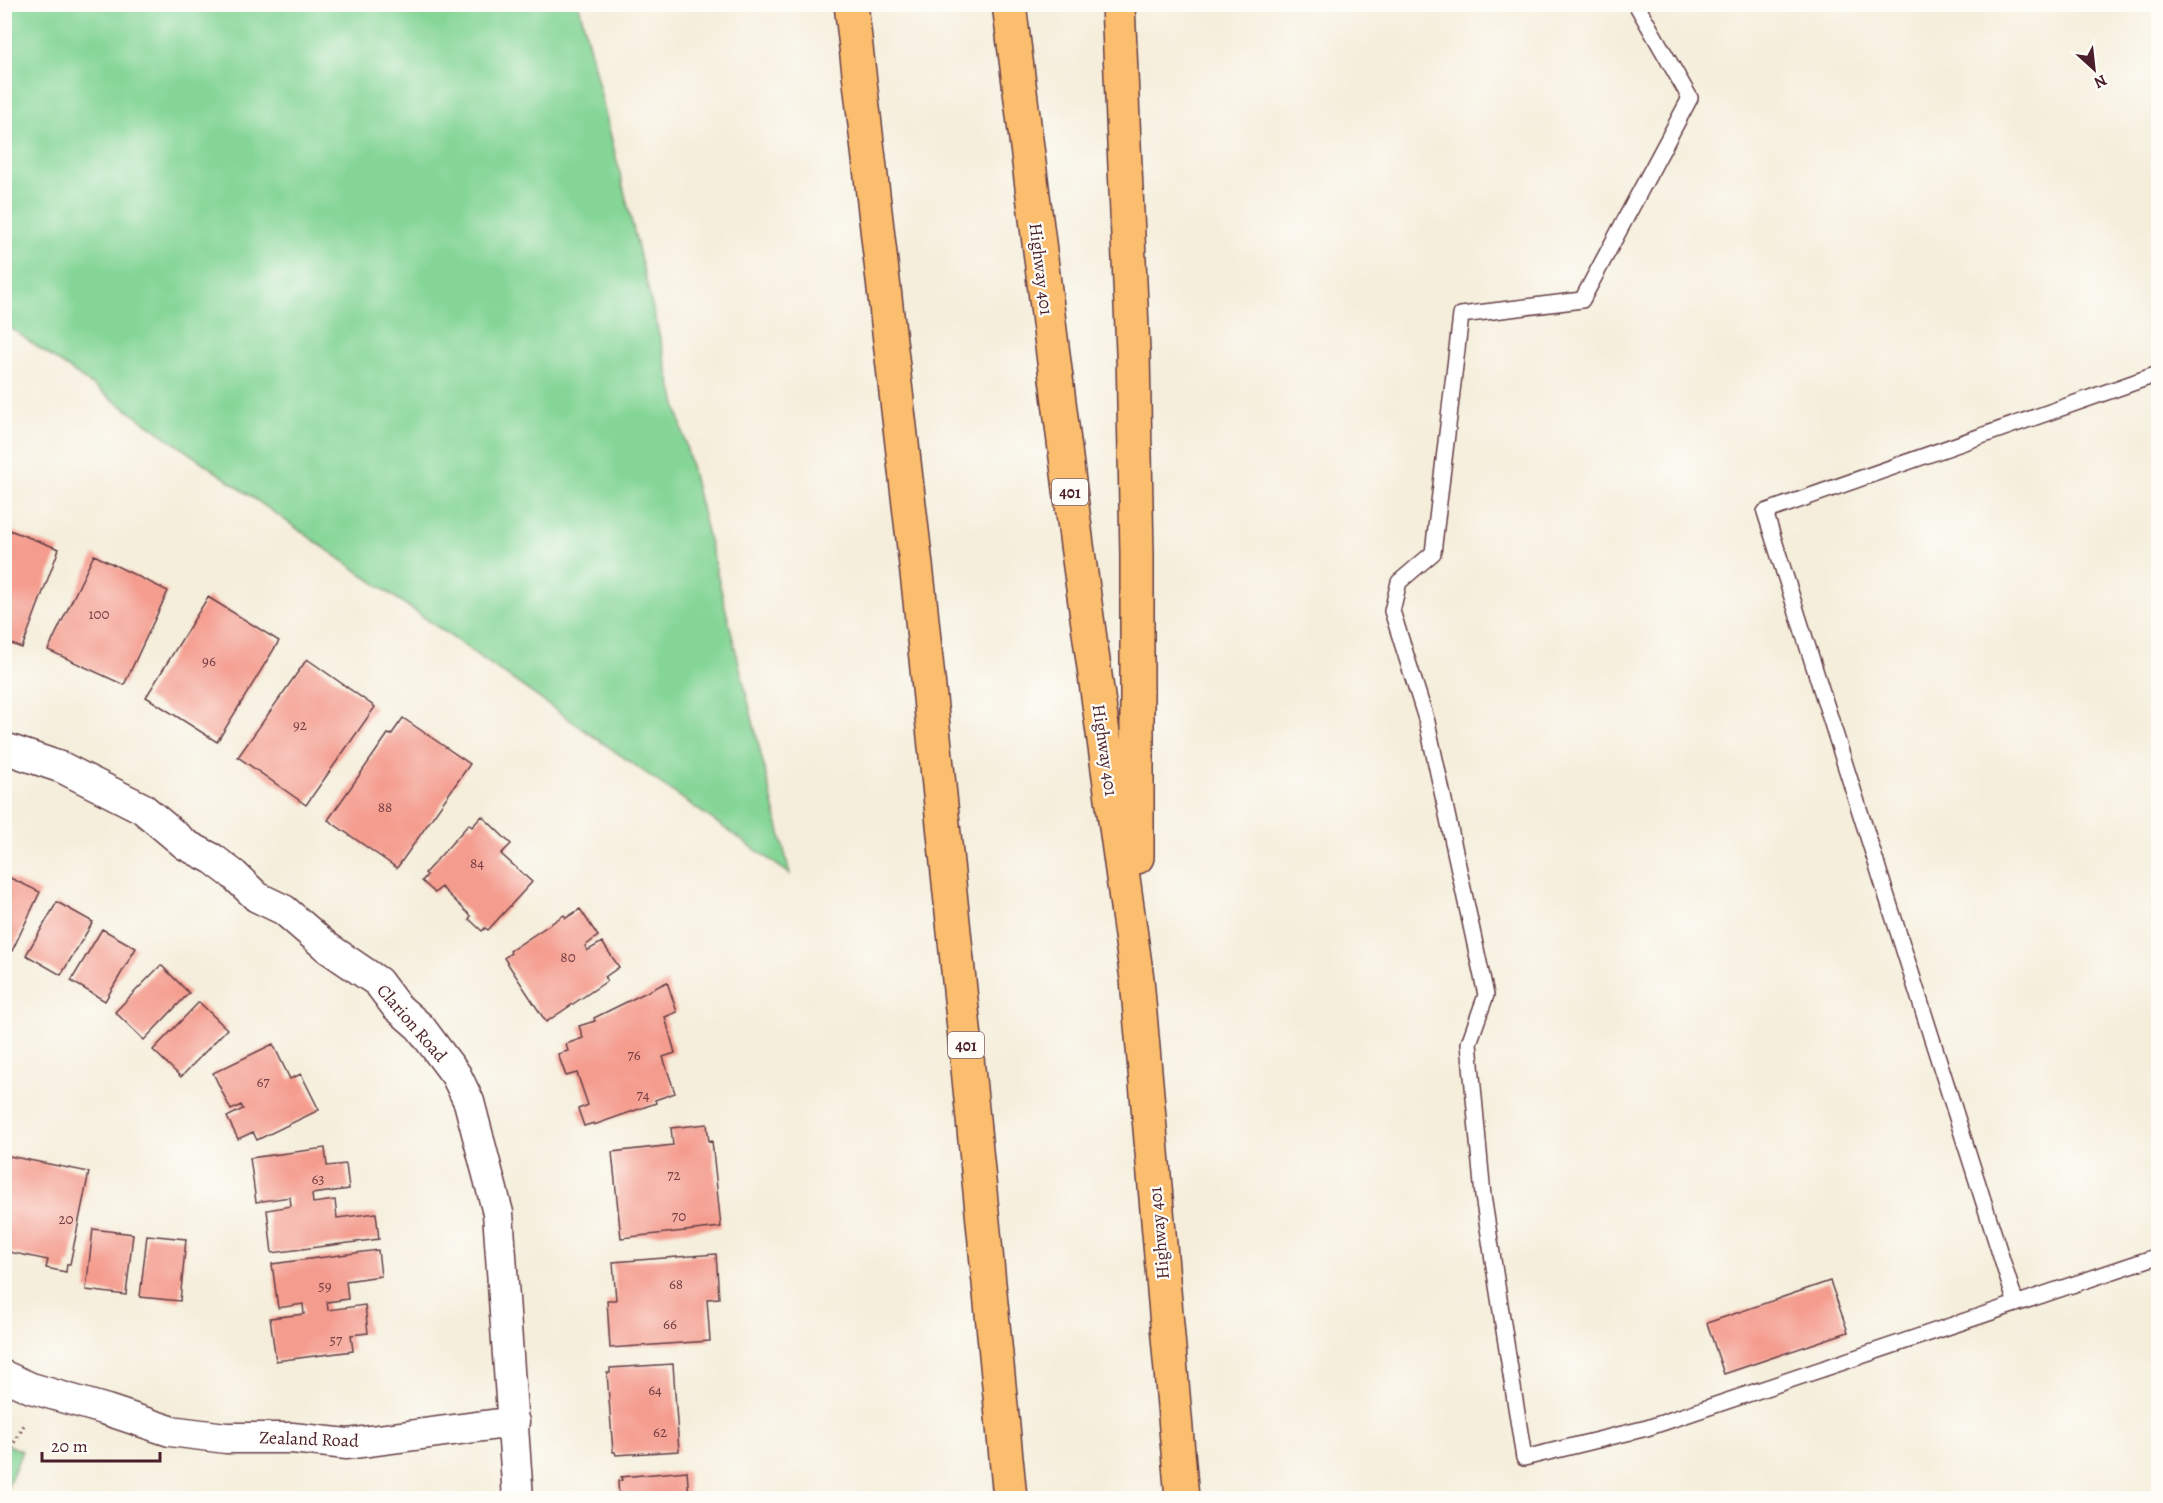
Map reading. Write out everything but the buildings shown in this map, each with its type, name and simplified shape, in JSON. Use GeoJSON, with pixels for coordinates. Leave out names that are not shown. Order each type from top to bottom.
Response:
{"type":"FeatureCollection","features":[{"type":"Feature","properties":{"kind":"highway","name":"401"},"geometry":{"type":"LineString","coordinates":[[851,4],[919,591],[1010,1498]]}},
{"type":"Feature","properties":{"kind":"highway","name":"Highway 401"},"geometry":{"type":"LineString","coordinates":[[1009,4],[1077,545],[1137,979],[1182,1498]]}},
{"type":"Feature","properties":{"kind":"highway"},"geometry":{"type":"LineString","coordinates":[[1118,4],[1133,352],[1136,495],[1137,979]]}},
{"type":"Feature","properties":{"kind":"street","name":"Clarion Road"},"geometry":{"type":"LineString","coordinates":[[4,748],[63,768],[142,808],[186,845],[213,859],[258,897],[284,910],[321,942],[378,982],[396,1006],[420,1027],[456,1075],[469,1102],[498,1213],[518,1498]]}},
{"type":"Feature","properties":{"kind":"street","name":"Zealand Road"},"geometry":{"type":"LineString","coordinates":[[4,1376],[31,1388],[170,1431],[226,1437],[292,1438],[347,1443],[514,1422]]}},
{"type":"Feature","properties":{"kind":"lane"},"geometry":{"type":"LineString","coordinates":[[1636,4],[1689,98],[1582,300],[1461,315],[1433,553],[1400,582],[1392,611],[1427,722],[1486,995],[1469,1043],[1483,1196],[1524,1458],[1647,1428],[2158,1256]]}},
{"type":"Feature","properties":{"kind":"lane"},"geometry":{"type":"LineString","coordinates":[[2016,1304],[1765,512],[2158,374]]}},
{"type":"Feature","properties":{"kind":"green space"},"geometry":{"type":"Polygon","coordinates":[[[5,4],[579,5],[790,874],[5,324],[5,4]]]}},
{"type":"Feature","properties":{"kind":"green space"},"geometry":{"type":"Polygon","coordinates":[[[5,1444],[22,1451],[5,1493],[5,1444]]]}}]}
